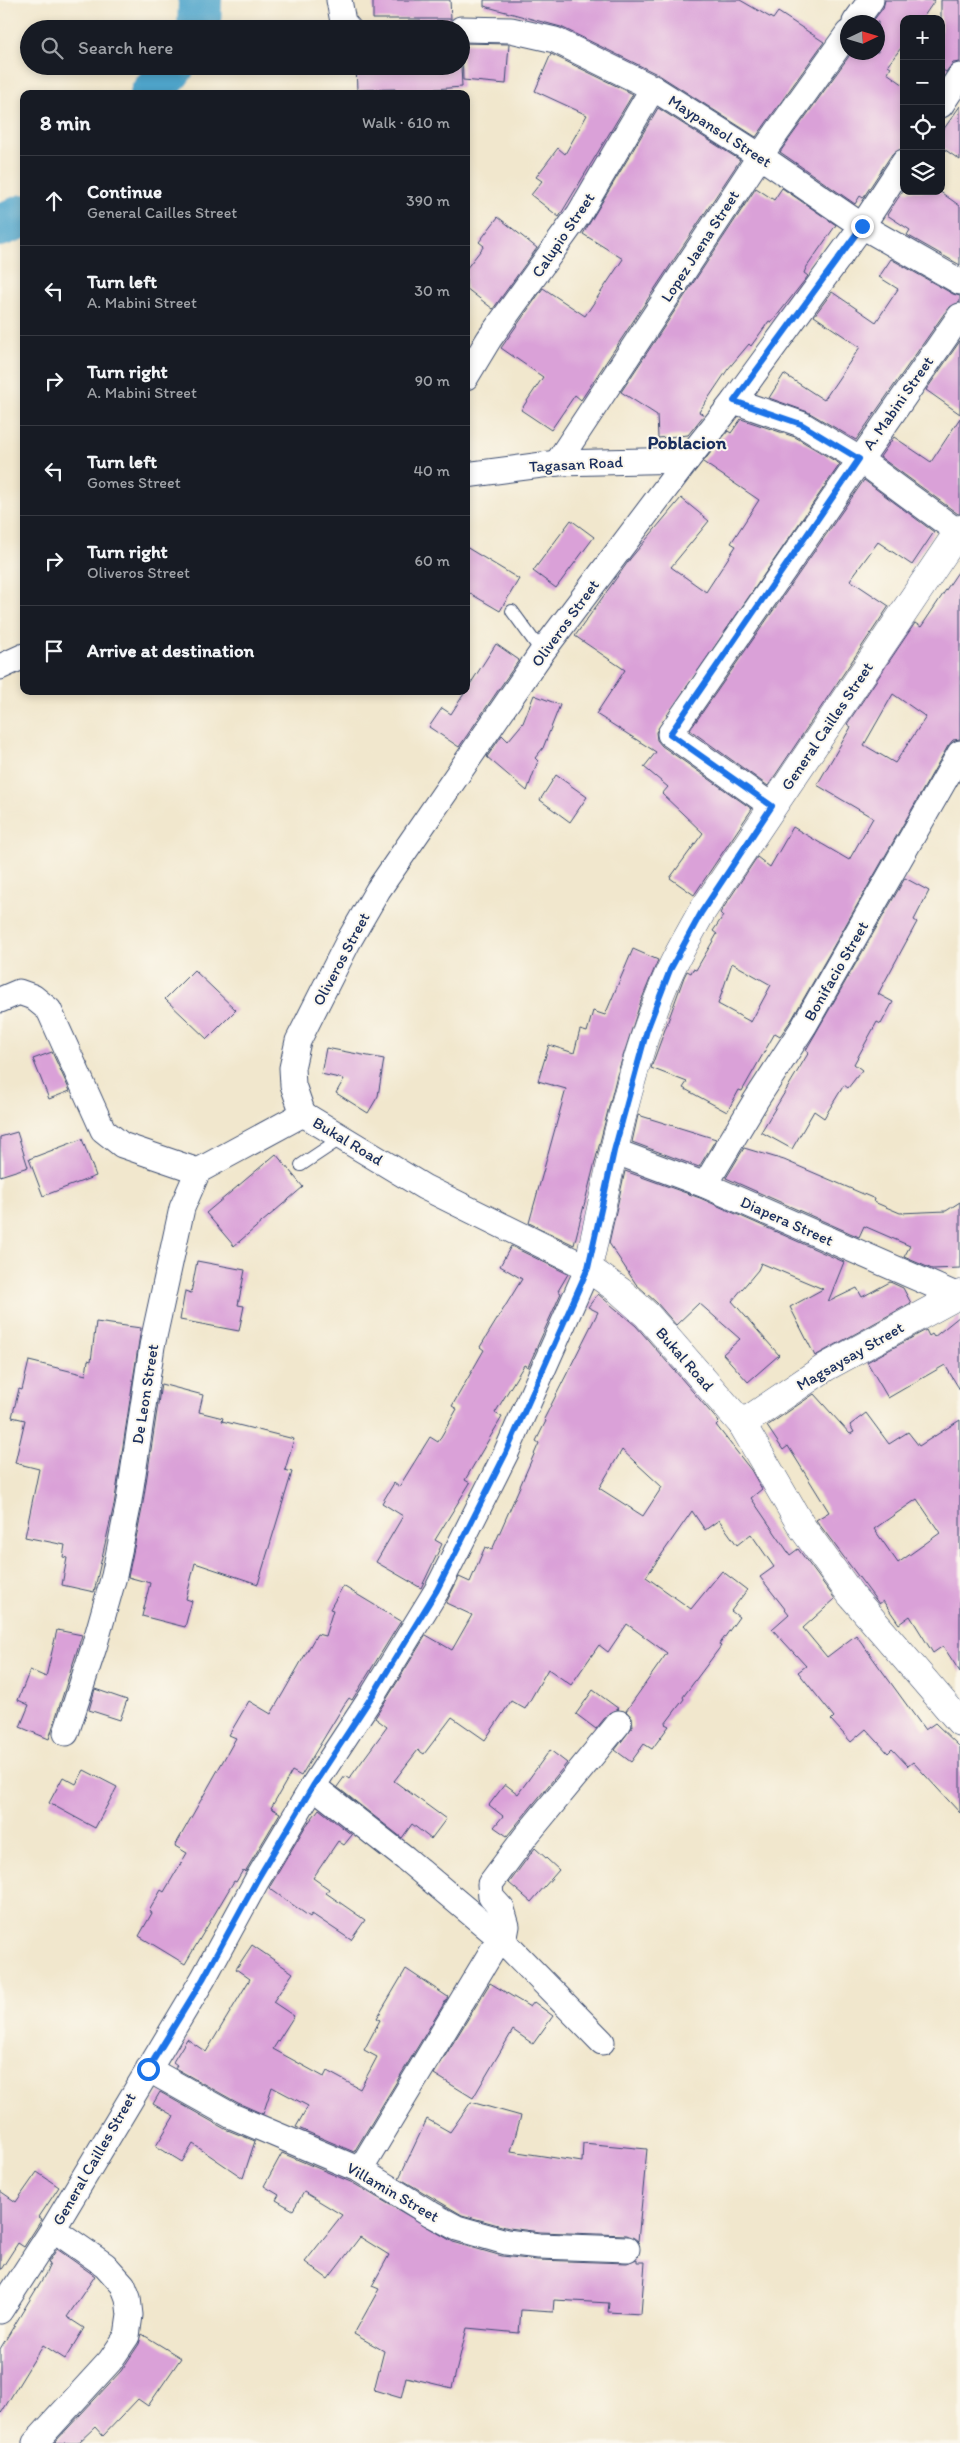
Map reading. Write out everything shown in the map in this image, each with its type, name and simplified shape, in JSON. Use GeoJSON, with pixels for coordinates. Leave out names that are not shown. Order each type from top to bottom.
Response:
{"type":"FeatureCollection","features":[{"type":"Feature","properties":{"kind":"street"},"geometry":{"type":"LineString","coordinates":[[339,0],[343,20]]}},
{"type":"Feature","properties":{"kind":"street"},"geometry":{"type":"LineString","coordinates":[[860,15],[872,0]]}},
{"type":"Feature","properties":{"kind":"street","name":"Maypansol Street"},"geometry":{"type":"LineString","coordinates":[[470,29],[511,30],[555,40],[653,88],[760,156],[862,226],[960,282]]}},
{"type":"Feature","properties":{"kind":"street","name":"Lopez Jaena Street"},"geometry":{"type":"LineString","coordinates":[[557,463],[760,156],[840,44]]}},
{"type":"Feature","properties":{"kind":"street"},"geometry":{"type":"LineString","coordinates":[[945,99],[960,76]]}},
{"type":"Feature","properties":{"kind":"street","name":"Calupio Street"},"geometry":{"type":"LineString","coordinates":[[470,370],[489,339],[580,214],[653,88]]}},
{"type":"Feature","properties":{"kind":"street","name":"Oliveros Street"},"geometry":{"type":"LineString","coordinates":[[303,1114],[293,1085],[293,1058],[298,1041],[348,942],[378,890],[542,652],[734,401],[862,226],[900,168]]}},
{"type":"Feature","properties":{"kind":"street","name":"A. Mabini Street"},"geometry":{"type":"LineString","coordinates":[[772,806],[670,734],[960,316]]}},
{"type":"Feature","properties":{"kind":"street"},"geometry":{"type":"LineString","coordinates":[[734,401],[801,424],[859,459],[959,530]]}},
{"type":"Feature","properties":{"kind":"street","name":"Tagasan Road"},"geometry":{"type":"LineString","coordinates":[[470,474],[557,463],[687,460]]}},
{"type":"Feature","properties":{"kind":"street","name":"General Cailles Street"},"geometry":{"type":"LineString","coordinates":[[0,2311],[54,2229],[203,1979],[257,1880],[313,1786],[374,1693],[437,1590],[506,1453],[588,1268],[614,1151],[647,1030],[670,970],[701,913],[959,530]]}},
{"type":"Feature","properties":{"kind":"street"},"geometry":{"type":"LineString","coordinates":[[0,667],[20,658]]}},
{"type":"Feature","properties":{"kind":"street","name":"Bonifacio Street"},"geometry":{"type":"LineString","coordinates":[[705,1185],[756,1100],[804,1026],[960,753]]}},
{"type":"Feature","properties":{"kind":"street"},"geometry":{"type":"LineString","coordinates":[[0,1000],[19,992],[33,997],[49,1010],[103,1130],[122,1145],[198,1172],[303,1114]]}},
{"type":"Feature","properties":{"kind":"street","name":"Bukal Road"},"geometry":{"type":"LineString","coordinates":[[303,1114],[424,1187],[588,1268],[620,1291],[647,1315],[742,1424],[802,1527],[850,1595],[960,1722]]}},
{"type":"Feature","properties":{"kind":"street","name":"Diapera Street"},"geometry":{"type":"LineString","coordinates":[[614,1151],[705,1185],[959,1295]]}},
{"type":"Feature","properties":{"kind":"street","name":"De Leon Street"},"geometry":{"type":"LineString","coordinates":[[66,1733],[94,1647],[114,1576],[128,1507],[152,1346],[182,1208],[198,1172]]}},
{"type":"Feature","properties":{"kind":"street","name":"Magsaysay Street"},"geometry":{"type":"LineString","coordinates":[[742,1424],[826,1367],[959,1295]]}},
{"type":"Feature","properties":{"kind":"street"},"geometry":{"type":"LineString","coordinates":[[360,2170],[502,1940],[508,1926],[502,1909],[491,1897],[490,1884],[525,1837],[618,1723]]}},
{"type":"Feature","properties":{"kind":"street"},"geometry":{"type":"LineString","coordinates":[[313,1786],[405,1858],[502,1940],[602,2042]]}},
{"type":"Feature","properties":{"kind":"street","name":"Villamin Street"},"geometry":{"type":"LineString","coordinates":[[148,2069],[232,2116],[360,2170],[457,2228],[483,2237],[539,2246],[627,2249]]}},
{"type":"Feature","properties":{"kind":"street"},"geometry":{"type":"LineString","coordinates":[[35,2443],[110,2361],[127,2336],[130,2315],[128,2298],[123,2285],[105,2265],[54,2229]]}},
{"type":"Feature","properties":{"kind":"lane"},"geometry":{"type":"LineString","coordinates":[[512,611],[542,652]]}},
{"type":"Feature","properties":{"kind":"lane"},"geometry":{"type":"LineString","coordinates":[[301,1165],[343,1137]]}},
{"type":"Feature","properties":{"kind":"building"},"geometry":{"type":"Polygon","coordinates":[[[373,0],[450,0],[451,19],[373,19],[373,0]]]}},
{"type":"Feature","properties":{"kind":"building"},"geometry":{"type":"Polygon","coordinates":[[[484,0],[740,0],[773,19],[778,12],[824,42],[756,137],[659,75],[561,27],[484,6],[484,0]]]}},
{"type":"Feature","properties":{"kind":"building"},"geometry":{"type":"Polygon","coordinates":[[[885,0],[935,0],[925,15],[900,15],[900,49],[888,65],[891,67],[887,73],[900,82],[900,150],[892,154],[863,198],[860,196],[855,204],[780,152],[846,60],[885,60],[885,15],[878,15],[883,8],[885,0]]]}},
{"type":"Feature","properties":{"kind":"building"},"geometry":{"type":"Polygon","coordinates":[[[941,0],[960,0],[960,62],[953,63],[946,72],[945,15],[941,15],[941,0]]]}},
{"type":"Feature","properties":{"kind":"building"},"geometry":{"type":"Polygon","coordinates":[[[470,43],[509,44],[506,84],[463,80],[463,75],[470,75],[470,43]]]}},
{"type":"Feature","properties":{"kind":"building"},"geometry":{"type":"Polygon","coordinates":[[[551,54],[633,94],[559,217],[531,195],[542,181],[536,177],[558,148],[565,154],[587,115],[535,91],[551,54]]]}},
{"type":"Feature","properties":{"kind":"building"},"geometry":{"type":"Polygon","coordinates":[[[356,75],[461,75],[462,87],[422,90],[357,90],[356,75]]]}},
{"type":"Feature","properties":{"kind":"building"},"geometry":{"type":"Polygon","coordinates":[[[960,106],[960,160],[945,150],[945,127],[960,106]]]}},
{"type":"Feature","properties":{"kind":"building"},"geometry":{"type":"Polygon","coordinates":[[[658,108],[740,160],[581,400],[575,395],[551,430],[521,410],[543,377],[501,348],[543,288],[585,316],[623,259],[583,234],[658,108]]]}},
{"type":"Feature","properties":{"kind":"building"},"geometry":{"type":"Polygon","coordinates":[[[756,188],[774,200],[782,188],[836,225],[806,268],[804,273],[808,276],[772,322],[769,321],[751,346],[749,344],[728,369],[699,412],[704,415],[688,435],[658,438],[657,415],[621,392],[756,188]]]}},
{"type":"Feature","properties":{"kind":"building"},"geometry":{"type":"Polygon","coordinates":[[[900,195],[945,195],[960,206],[960,265],[907,235],[910,230],[887,215],[900,195]]]}},
{"type":"Feature","properties":{"kind":"building"},"geometry":{"type":"Polygon","coordinates":[[[498,217],[537,248],[493,309],[470,291],[470,264],[484,246],[479,242],[498,217]]]}},
{"type":"Feature","properties":{"kind":"building"},"geometry":{"type":"Polygon","coordinates":[[[891,259],[953,294],[960,296],[960,302],[948,308],[856,440],[808,412],[769,398],[784,374],[824,400],[860,347],[814,316],[832,292],[876,322],[898,289],[879,277],[891,259]]]}},
{"type":"Feature","properties":{"kind":"building"},"geometry":{"type":"Polygon","coordinates":[[[960,341],[960,414],[926,390],[960,341]]]}},
{"type":"Feature","properties":{"kind":"building"},"geometry":{"type":"Polygon","coordinates":[[[960,418],[960,514],[958,514],[880,457],[894,437],[931,462],[960,418]]]}},
{"type":"Feature","properties":{"kind":"building"},"geometry":{"type":"Polygon","coordinates":[[[741,419],[795,437],[840,464],[656,732],[657,740],[662,746],[752,809],[694,895],[670,878],[703,833],[662,794],[668,787],[644,767],[656,752],[596,714],[625,670],[575,636],[630,559],[681,498],[709,521],[671,567],[706,592],[736,546],[731,543],[759,500],[703,462],[728,431],[731,433],[741,419]]]}},
{"type":"Feature","properties":{"kind":"building"},"geometry":{"type":"Polygon","coordinates":[[[864,480],[934,532],[912,565],[878,542],[850,580],[889,606],[768,786],[690,730],[864,480]]]}},
{"type":"Feature","properties":{"kind":"building"},"geometry":{"type":"Polygon","coordinates":[[[571,520],[594,537],[556,588],[533,571],[571,520]]]}},
{"type":"Feature","properties":{"kind":"building"},"geometry":{"type":"Polygon","coordinates":[[[470,549],[519,579],[500,611],[470,593],[470,549]]]}},
{"type":"Feature","properties":{"kind":"building"},"geometry":{"type":"Polygon","coordinates":[[[960,569],[960,739],[953,740],[948,746],[792,1019],[780,1036],[775,1033],[742,1091],[739,1090],[727,1112],[683,1088],[687,1082],[651,1068],[684,977],[687,971],[691,973],[693,969],[696,970],[717,934],[713,931],[723,916],[720,913],[757,857],[770,867],[793,827],[849,860],[873,818],[817,785],[851,727],[847,724],[915,623],[921,627],[960,569]],[[893,694],[864,745],[895,763],[926,717],[893,694]],[[732,963],[718,1004],[751,1022],[771,985],[732,963]]]}},
{"type":"Feature","properties":{"kind":"building"},"geometry":{"type":"Polygon","coordinates":[[[496,644],[519,660],[459,747],[429,727],[442,708],[451,714],[463,695],[470,695],[470,684],[496,644]]]}},
{"type":"Feature","properties":{"kind":"building"},"geometry":{"type":"Polygon","coordinates":[[[534,695],[560,705],[543,748],[535,758],[538,761],[527,791],[487,757],[502,735],[508,741],[523,723],[534,695]]]}},
{"type":"Feature","properties":{"kind":"building"},"geometry":{"type":"Polygon","coordinates":[[[556,775],[587,797],[570,822],[540,800],[556,775]]]}},
{"type":"Feature","properties":{"kind":"building"},"geometry":{"type":"Polygon","coordinates":[[[905,878],[929,891],[914,920],[917,922],[878,994],[893,1002],[881,1024],[877,1022],[854,1064],[862,1070],[848,1088],[844,1085],[824,1118],[814,1111],[792,1149],[761,1132],[809,1052],[806,1050],[905,878]]]}},
{"type":"Feature","properties":{"kind":"building"},"geometry":{"type":"Polygon","coordinates":[[[633,949],[658,960],[641,1001],[617,1075],[574,1245],[529,1223],[566,1089],[538,1081],[549,1045],[574,1053],[580,1030],[587,1032],[593,1011],[605,1015],[633,949]]]}},
{"type":"Feature","properties":{"kind":"building"},"geometry":{"type":"Polygon","coordinates":[[[194,970],[236,1010],[207,1039],[165,999],[194,970]]]}},
{"type":"Feature","properties":{"kind":"building"},"geometry":{"type":"Polygon","coordinates":[[[326,1048],[384,1059],[378,1096],[368,1113],[336,1093],[344,1079],[321,1074],[326,1048]]]}},
{"type":"Feature","properties":{"kind":"building"},"geometry":{"type":"Polygon","coordinates":[[[52,1052],[70,1091],[49,1099],[33,1059],[52,1052]]]}},
{"type":"Feature","properties":{"kind":"building"},"geometry":{"type":"Polygon","coordinates":[[[638,1115],[716,1139],[699,1167],[632,1142],[638,1115]]]}},
{"type":"Feature","properties":{"kind":"building"},"geometry":{"type":"Polygon","coordinates":[[[17,1132],[28,1167],[0,1176],[0,1137],[17,1132]]]}},
{"type":"Feature","properties":{"kind":"building"},"geometry":{"type":"Polygon","coordinates":[[[82,1139],[96,1176],[43,1196],[29,1159],[82,1139]]]}},
{"type":"Feature","properties":{"kind":"building"},"geometry":{"type":"Polygon","coordinates":[[[744,1148],[784,1160],[875,1199],[874,1202],[900,1213],[946,1211],[960,1202],[960,1268],[932,1269],[904,1257],[910,1246],[864,1226],[859,1237],[726,1178],[744,1148]]]}},
{"type":"Feature","properties":{"kind":"building"},"geometry":{"type":"Polygon","coordinates":[[[276,1154],[303,1187],[234,1246],[206,1213],[276,1154]]]}},
{"type":"Feature","properties":{"kind":"building"},"geometry":{"type":"Polygon","coordinates":[[[625,1171],[700,1198],[844,1262],[828,1302],[857,1288],[862,1297],[890,1282],[903,1288],[911,1303],[815,1356],[790,1307],[823,1289],[761,1263],[758,1270],[732,1301],[779,1355],[748,1382],[723,1354],[740,1339],[699,1303],[676,1325],[657,1303],[636,1284],[609,1243],[625,1171]]]}},
{"type":"Feature","properties":{"kind":"building"},"geometry":{"type":"Polygon","coordinates":[[[511,1246],[568,1274],[558,1291],[561,1293],[528,1367],[524,1365],[495,1413],[502,1417],[465,1480],[470,1483],[435,1540],[442,1544],[421,1588],[376,1562],[403,1516],[382,1503],[394,1483],[399,1487],[430,1437],[438,1442],[457,1409],[452,1406],[484,1350],[480,1347],[522,1279],[500,1266],[511,1246]]]}},
{"type":"Feature","properties":{"kind":"building"},"geometry":{"type":"Polygon","coordinates":[[[197,1261],[245,1270],[238,1305],[244,1306],[239,1331],[180,1320],[185,1291],[191,1293],[197,1261]]]}},
{"type":"Feature","properties":{"kind":"building"},"geometry":{"type":"Polygon","coordinates":[[[598,1294],[636,1326],[719,1422],[716,1425],[751,1470],[762,1489],[751,1498],[790,1555],[798,1549],[835,1599],[803,1628],[827,1657],[856,1635],[925,1730],[935,1723],[960,1747],[960,1813],[913,1762],[908,1766],[892,1749],[888,1753],[866,1729],[851,1742],[831,1720],[834,1717],[798,1672],[806,1666],[772,1629],[789,1614],[760,1577],[774,1567],[751,1534],[737,1545],[719,1520],[705,1530],[692,1511],[646,1577],[691,1609],[722,1571],[747,1590],[731,1611],[739,1617],[719,1645],[721,1646],[665,1724],[669,1726],[652,1749],[644,1744],[631,1762],[615,1750],[633,1726],[632,1718],[626,1711],[667,1653],[627,1624],[608,1652],[599,1645],[571,1685],[548,1669],[525,1709],[511,1701],[485,1740],[452,1717],[424,1754],[418,1750],[394,1781],[446,1819],[431,1839],[412,1824],[402,1838],[337,1787],[345,1776],[349,1779],[387,1727],[375,1718],[426,1635],[452,1650],[472,1615],[446,1603],[459,1577],[470,1582],[485,1547],[492,1550],[539,1443],[536,1441],[546,1421],[544,1419],[598,1312],[588,1307],[598,1294]],[[622,1450],[599,1488],[643,1516],[662,1487],[622,1450]]]}},
{"type":"Feature","properties":{"kind":"building"},"geometry":{"type":"Polygon","coordinates":[[[960,1316],[960,1390],[945,1365],[888,1398],[867,1362],[926,1330],[929,1336],[932,1334],[934,1337],[960,1316]]]}},
{"type":"Feature","properties":{"kind":"building"},"geometry":{"type":"Polygon","coordinates":[[[96,1322],[141,1328],[114,1505],[94,1592],[62,1585],[67,1558],[63,1557],[65,1545],[25,1537],[39,1469],[15,1463],[25,1420],[12,1417],[19,1389],[22,1390],[29,1361],[86,1375],[88,1360],[91,1361],[96,1322]]]}},
{"type":"Feature","properties":{"kind":"building"},"geometry":{"type":"Polygon","coordinates":[[[161,1384],[203,1395],[199,1412],[223,1418],[222,1421],[294,1439],[285,1470],[292,1472],[258,1584],[195,1563],[186,1599],[192,1601],[185,1627],[142,1616],[150,1583],[128,1577],[142,1509],[161,1384]]]}},
{"type":"Feature","properties":{"kind":"building"},"geometry":{"type":"Polygon","coordinates":[[[814,1394],[850,1434],[854,1432],[850,1425],[866,1413],[889,1444],[908,1432],[919,1446],[960,1420],[960,1672],[943,1646],[933,1653],[910,1616],[899,1624],[883,1601],[879,1604],[816,1520],[829,1512],[788,1446],[783,1450],[767,1426],[814,1394]],[[917,1499],[874,1529],[898,1563],[940,1533],[917,1499]]]}},
{"type":"Feature","properties":{"kind":"building"},"geometry":{"type":"Polygon","coordinates":[[[343,1586],[401,1621],[352,1700],[349,1698],[344,1705],[301,1776],[292,1771],[271,1808],[280,1813],[245,1872],[243,1870],[236,1882],[234,1881],[185,1964],[139,1936],[152,1913],[149,1911],[161,1890],[164,1892],[187,1853],[175,1846],[236,1738],[229,1735],[249,1701],[271,1714],[317,1634],[325,1636],[333,1610],[330,1609],[343,1586]]]}},
{"type":"Feature","properties":{"kind":"building"},"geometry":{"type":"Polygon","coordinates":[[[57,1630],[82,1635],[49,1739],[20,1727],[29,1705],[18,1700],[30,1670],[46,1677],[57,1630]]]}},
{"type":"Feature","properties":{"kind":"building"},"geometry":{"type":"Polygon","coordinates":[[[95,1689],[127,1700],[120,1720],[89,1710],[95,1689]]]}},
{"type":"Feature","properties":{"kind":"building"},"geometry":{"type":"Polygon","coordinates":[[[593,1690],[619,1709],[608,1714],[596,1729],[576,1714],[593,1690]]]}},
{"type":"Feature","properties":{"kind":"building"},"geometry":{"type":"Polygon","coordinates":[[[550,1750],[567,1763],[507,1836],[494,1827],[503,1816],[489,1805],[505,1784],[518,1794],[550,1750]]]}},
{"type":"Feature","properties":{"kind":"building"},"geometry":{"type":"Polygon","coordinates":[[[84,1770],[117,1787],[95,1828],[49,1803],[63,1777],[76,1784],[84,1770]]]}},
{"type":"Feature","properties":{"kind":"building"},"geometry":{"type":"Polygon","coordinates":[[[319,1809],[352,1835],[344,1845],[338,1841],[313,1878],[329,1889],[326,1893],[365,1920],[351,1940],[312,1914],[310,1917],[269,1888],[305,1827],[319,1809]]]}},
{"type":"Feature","properties":{"kind":"building"},"geometry":{"type":"Polygon","coordinates":[[[535,1848],[559,1870],[531,1902],[509,1883],[535,1848]]]}},
{"type":"Feature","properties":{"kind":"building"},"geometry":{"type":"Polygon","coordinates":[[[252,1945],[293,1973],[273,2002],[294,2016],[273,2049],[324,2077],[327,2071],[360,2089],[377,2057],[364,2050],[380,2020],[377,2018],[406,1969],[448,1997],[354,2152],[296,2127],[308,2106],[272,2087],[263,2114],[238,2103],[175,2068],[177,2065],[173,2062],[187,2039],[206,2052],[250,1979],[236,1969],[252,1945]]]}},
{"type":"Feature","properties":{"kind":"building"},"geometry":{"type":"Polygon","coordinates":[[[490,1983],[530,2007],[534,2002],[553,2016],[533,2044],[513,2030],[473,2098],[434,2074],[490,1983]]]}},
{"type":"Feature","properties":{"kind":"building"},"geometry":{"type":"Polygon","coordinates":[[[160,2092],[225,2129],[255,2141],[243,2178],[193,2144],[182,2162],[156,2146],[174,2116],[153,2104],[160,2092]]]}},
{"type":"Feature","properties":{"kind":"building"},"geometry":{"type":"Polygon","coordinates":[[[471,2102],[521,2116],[511,2151],[582,2162],[583,2143],[647,2149],[638,2241],[627,2235],[540,2232],[509,2228],[462,2215],[399,2178],[427,2119],[450,2132],[471,2102]]]}},
{"type":"Feature","properties":{"kind":"building"},"geometry":{"type":"Polygon","coordinates":[[[282,2153],[353,2183],[453,2242],[502,2256],[537,2260],[627,2263],[637,2259],[637,2262],[645,2262],[641,2314],[608,2312],[609,2303],[554,2300],[553,2312],[521,2310],[519,2333],[467,2328],[452,2388],[406,2377],[401,2398],[374,2390],[384,2351],[354,2334],[379,2289],[372,2286],[389,2255],[360,2237],[328,2279],[305,2262],[342,2215],[304,2192],[293,2210],[276,2200],[279,2195],[264,2186],[282,2153]]]}},
{"type":"Feature","properties":{"kind":"building"},"geometry":{"type":"Polygon","coordinates":[[[37,2172],[59,2187],[39,2217],[42,2219],[24,2247],[18,2243],[0,2271],[0,2191],[16,2202],[37,2172]]]}},
{"type":"Feature","properties":{"kind":"building"},"geometry":{"type":"Polygon","coordinates":[[[57,2249],[95,2276],[67,2317],[84,2328],[65,2359],[43,2345],[0,2415],[0,2349],[46,2273],[50,2264],[48,2263],[57,2249]]]}},
{"type":"Feature","properties":{"kind":"building"},"geometry":{"type":"Polygon","coordinates":[[[142,2334],[181,2358],[148,2406],[138,2399],[103,2436],[95,2427],[78,2443],[54,2443],[121,2371],[139,2344],[142,2334]]]}},
{"type":"Feature","properties":{"kind":"waterway"},"geometry":{"type":"LineString","coordinates":[[199,20],[200,0]]}},
{"type":"Feature","properties":{"kind":"waterway"},"geometry":{"type":"LineString","coordinates":[[155,90],[166,75]]}},
{"type":"Feature","properties":{"kind":"waterway"},"geometry":{"type":"LineString","coordinates":[[0,225],[20,218]]}},
{"type":"Feature","properties":{"kind":"district","name":"Poblacion"},"geometry":{"type":"Point","coordinates":[687,442]}},
{"type":"Feature","properties":{"kind":"route"},"geometry":{"type":"LineString","coordinates":[[148,2069],[203,1979],[257,1880],[313,1786],[374,1693],[437,1590],[506,1453],[588,1268],[614,1151],[647,1030],[670,970],[701,913],[772,806],[670,734],[859,459],[801,424],[734,401],[862,226]]}}]}
